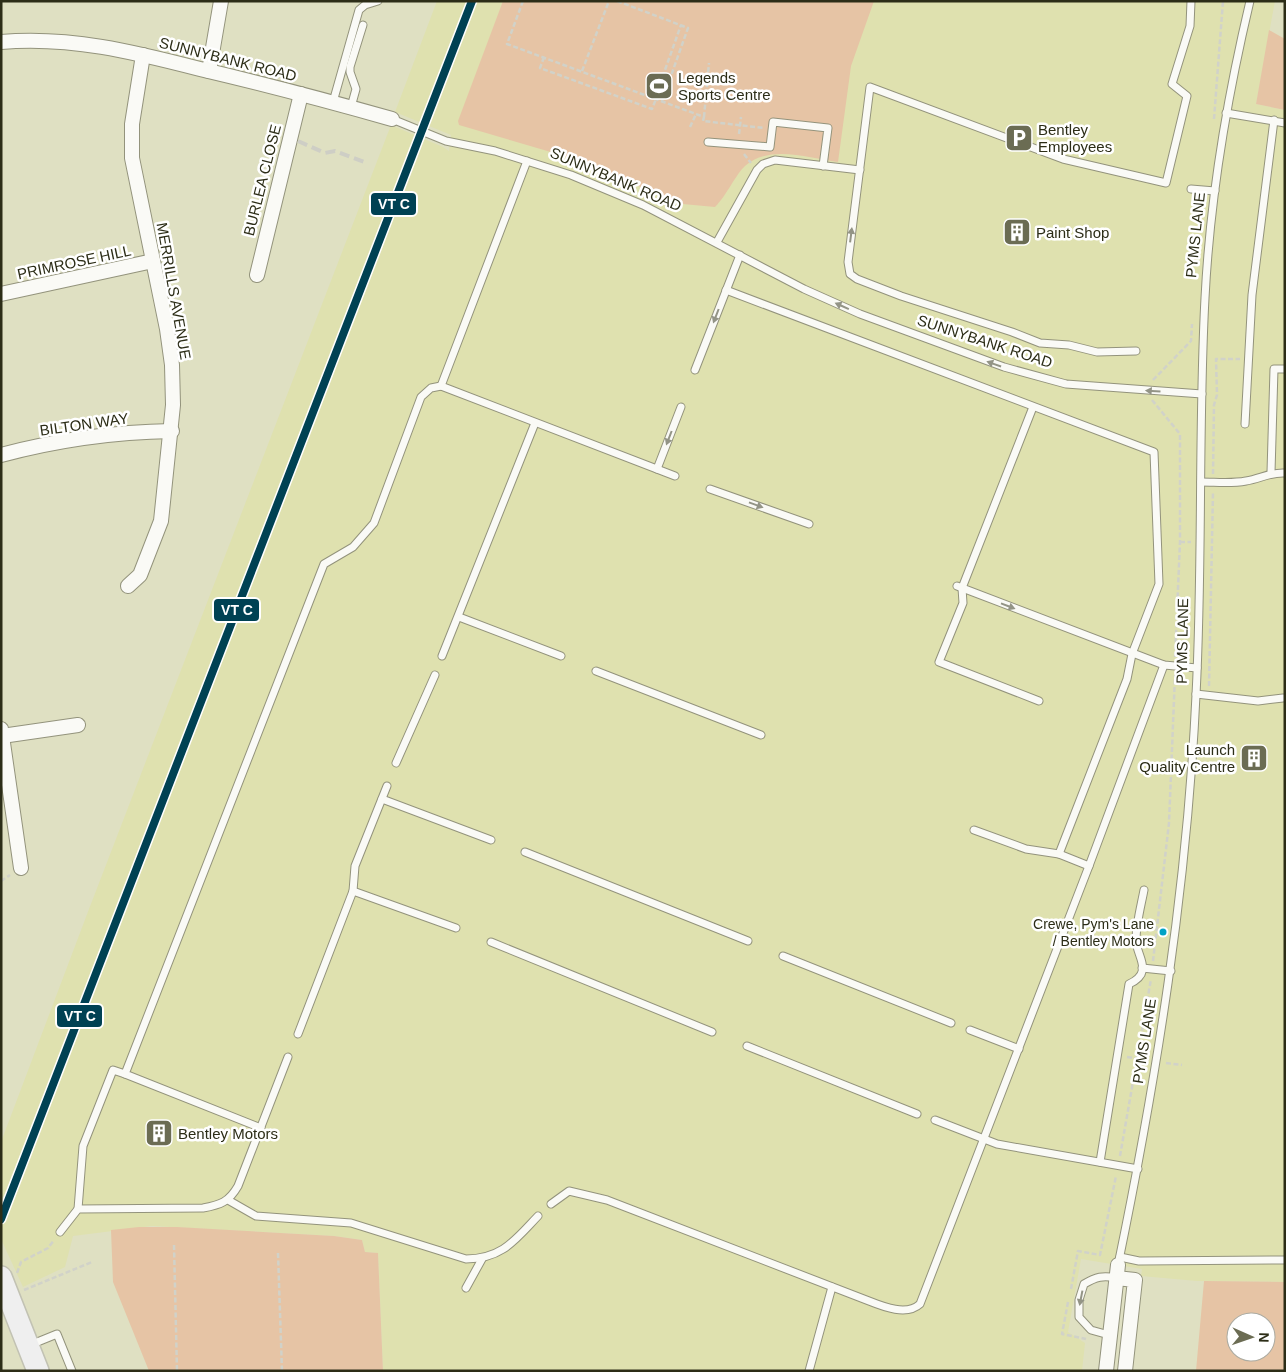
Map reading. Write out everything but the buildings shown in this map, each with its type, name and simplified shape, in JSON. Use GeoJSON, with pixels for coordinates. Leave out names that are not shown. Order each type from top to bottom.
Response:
{"type":"FeatureCollection","features":[{"type":"Feature","properties":{"kind":"main road"},"geometry":{"type":"LineString","coordinates":[[5,1286],[38,1371]]}},
{"type":"Feature","properties":{"kind":"street"},"geometry":{"type":"LineString","coordinates":[[209,71],[221,1]]}},
{"type":"Feature","properties":{"kind":"street","name":"SUNNYBANK ROAD"},"geometry":{"type":"LineString","coordinates":[[1,42],[62,41],[105,46],[333,102],[392,119]]}},
{"type":"Feature","properties":{"kind":"street","name":"MERRILLS AVENUE"},"geometry":{"type":"LineString","coordinates":[[128,586],[140,575],[161,521],[172,432],[172,365],[131,145],[132,124],[143,55]]}},
{"type":"Feature","properties":{"kind":"street","name":"BURLEA CLOSE"},"geometry":{"type":"LineString","coordinates":[[257,275],[301,94]]}},
{"type":"Feature","properties":{"kind":"street","name":"PRIMROSE HILL"},"geometry":{"type":"LineString","coordinates":[[1,294],[153,261]]}},
{"type":"Feature","properties":{"kind":"street","name":"BILTON WAY"},"geometry":{"type":"LineString","coordinates":[[1,455],[92,437],[124,433],[172,432]]}},
{"type":"Feature","properties":{"kind":"street"},"geometry":{"type":"LineString","coordinates":[[21,868],[2,733],[78,724]]}},
{"type":"Feature","properties":{"kind":"street"},"geometry":{"type":"LineString","coordinates":[[1118,1267],[1135,1280],[1125,1371]]}},
{"type":"Feature","properties":{"kind":"street","name":"PYMS LANE"},"geometry":{"type":"LineString","coordinates":[[1106,1371],[1118,1267]]}},
{"type":"Feature","properties":{"kind":"lane"},"geometry":{"type":"LineString","coordinates":[[333,102],[359,10],[365,5],[378,1]]}},
{"type":"Feature","properties":{"kind":"lane"},"geometry":{"type":"LineString","coordinates":[[1136,351],[1097,352],[1069,345],[1040,344],[873,285],[850,274],[847,267],[870,87],[1063,159],[1166,183],[1187,96],[1172,84],[1190,26],[1191,1]]}},
{"type":"Feature","properties":{"kind":"lane","name":"PYMS LANE"},"geometry":{"type":"LineString","coordinates":[[1118,1267],[1138,1169],[1171,971],[1188,821],[1197,668],[1205,295],[1215,190],[1226,113],[1247,14],[1248,1]]}},
{"type":"Feature","properties":{"kind":"lane"},"geometry":{"type":"LineString","coordinates":[[350,107],[356,89],[350,67],[363,25]]}},
{"type":"Feature","properties":{"kind":"lane"},"geometry":{"type":"LineString","coordinates":[[1226,113],[1285,123]]}},
{"type":"Feature","properties":{"kind":"lane","name":"SUNNYBANK ROAD"},"geometry":{"type":"LineString","coordinates":[[392,119],[446,141],[495,151],[571,175],[643,205],[804,289],[860,314],[1004,367],[1066,384],[1202,394]]}},
{"type":"Feature","properties":{"kind":"lane"},"geometry":{"type":"LineString","coordinates":[[1245,424],[1252,295],[1274,120]]}},
{"type":"Feature","properties":{"kind":"lane"},"geometry":{"type":"LineString","coordinates":[[708,142],[770,147],[774,122],[828,128],[823,166]]}},
{"type":"Feature","properties":{"kind":"lane"},"geometry":{"type":"LineString","coordinates":[[717,242],[763,164],[775,160],[860,170]]}},
{"type":"Feature","properties":{"kind":"lane"},"geometry":{"type":"LineString","coordinates":[[441,386],[527,161]]}},
{"type":"Feature","properties":{"kind":"lane"},"geometry":{"type":"LineString","coordinates":[[1191,189],[1215,190]]}},
{"type":"Feature","properties":{"kind":"lane"},"geometry":{"type":"LineString","coordinates":[[695,370],[740,255]]}},
{"type":"Feature","properties":{"kind":"lane"},"geometry":{"type":"LineString","coordinates":[[726,290],[1154,452],[1159,584],[1132,654],[1127,679],[1059,854]]}},
{"type":"Feature","properties":{"kind":"lane"},"geometry":{"type":"LineString","coordinates":[[1271,472],[1274,369],[1285,369]]}},
{"type":"Feature","properties":{"kind":"lane"},"geometry":{"type":"LineString","coordinates":[[125,1074],[324,564],[353,547],[374,524],[422,397],[431,388],[441,386],[675,476]]}},
{"type":"Feature","properties":{"kind":"lane"},"geometry":{"type":"LineString","coordinates":[[658,469],[681,407]]}},
{"type":"Feature","properties":{"kind":"lane"},"geometry":{"type":"LineString","coordinates":[[1033,407],[959,587],[963,602],[939,662],[1039,701]]}},
{"type":"Feature","properties":{"kind":"lane"},"geometry":{"type":"LineString","coordinates":[[442,656],[459,618],[535,423]]}},
{"type":"Feature","properties":{"kind":"lane"},"geometry":{"type":"LineString","coordinates":[[1201,482],[1242,482],[1257,479],[1271,472],[1285,473]]}},
{"type":"Feature","properties":{"kind":"lane"},"geometry":{"type":"LineString","coordinates":[[710,488],[809,524]]}},
{"type":"Feature","properties":{"kind":"lane"},"geometry":{"type":"LineString","coordinates":[[959,587],[1164,665],[1197,668]]}},
{"type":"Feature","properties":{"kind":"lane"},"geometry":{"type":"LineString","coordinates":[[459,618],[561,656]]}},
{"type":"Feature","properties":{"kind":"lane"},"geometry":{"type":"LineString","coordinates":[[550,1204],[568,1191],[608,1200],[886,1307],[904,1310],[915,1309],[920,1304],[1019,1049],[1164,665]]}},
{"type":"Feature","properties":{"kind":"lane"},"geometry":{"type":"LineString","coordinates":[[596,671],[762,735]]}},
{"type":"Feature","properties":{"kind":"lane"},"geometry":{"type":"LineString","coordinates":[[396,763],[435,675]]}},
{"type":"Feature","properties":{"kind":"lane"},"geometry":{"type":"LineString","coordinates":[[1196,694],[1258,701],[1283,698]]}},
{"type":"Feature","properties":{"kind":"lane"},"geometry":{"type":"LineString","coordinates":[[298,1034],[353,891],[355,866],[387,786]]}},
{"type":"Feature","properties":{"kind":"lane"},"geometry":{"type":"LineString","coordinates":[[382,799],[491,840]]}},
{"type":"Feature","properties":{"kind":"lane"},"geometry":{"type":"LineString","coordinates":[[974,830],[1026,849],[1059,854],[1089,866]]}},
{"type":"Feature","properties":{"kind":"lane"},"geometry":{"type":"LineString","coordinates":[[525,852],[748,941]]}},
{"type":"Feature","properties":{"kind":"lane"},"geometry":{"type":"LineString","coordinates":[[1100,1162],[1129,984],[1137,979],[1142,968],[1140,953],[1136,943],[1144,890]]}},
{"type":"Feature","properties":{"kind":"lane"},"geometry":{"type":"LineString","coordinates":[[353,891],[456,928]]}},
{"type":"Feature","properties":{"kind":"lane"},"geometry":{"type":"LineString","coordinates":[[491,942],[712,1032]]}},
{"type":"Feature","properties":{"kind":"lane"},"geometry":{"type":"LineString","coordinates":[[782,956],[951,1022]]}},
{"type":"Feature","properties":{"kind":"lane"},"geometry":{"type":"LineString","coordinates":[[1142,968],[1171,971]]}},
{"type":"Feature","properties":{"kind":"lane"},"geometry":{"type":"LineString","coordinates":[[970,1030],[1019,1049]]}},
{"type":"Feature","properties":{"kind":"lane"},"geometry":{"type":"LineString","coordinates":[[747,1046],[918,1114]]}},
{"type":"Feature","properties":{"kind":"lane"},"geometry":{"type":"LineString","coordinates":[[78,1209],[203,1208],[221,1205],[228,1200],[238,1186],[288,1057]]}},
{"type":"Feature","properties":{"kind":"lane"},"geometry":{"type":"LineString","coordinates":[[60,1232],[78,1209],[83,1146],[112,1070],[261,1128]]}},
{"type":"Feature","properties":{"kind":"lane"},"geometry":{"type":"LineString","coordinates":[[935,1120],[983,1140],[1138,1169]]}},
{"type":"Feature","properties":{"kind":"lane"},"geometry":{"type":"LineString","coordinates":[[228,1200],[256,1216],[351,1224],[466,1259],[482,1259],[495,1255],[508,1246],[538,1216]]}},
{"type":"Feature","properties":{"kind":"lane"},"geometry":{"type":"LineString","coordinates":[[466,1288],[482,1259]]}},
{"type":"Feature","properties":{"kind":"lane"},"geometry":{"type":"LineString","coordinates":[[1109,1335],[1091,1330],[1079,1317],[1079,1300],[1084,1284],[1118,1267],[1139,1261],[1285,1260]]}},
{"type":"Feature","properties":{"kind":"lane"},"geometry":{"type":"LineString","coordinates":[[809,1371],[832,1287]]}},
{"type":"Feature","properties":{"kind":"lane"},"geometry":{"type":"LineString","coordinates":[[29,1346],[57,1334],[72,1371]]}},
{"type":"Feature","properties":{"kind":"path"},"geometry":{"type":"LineString","coordinates":[[524,1],[507,44],[704,117]]}},
{"type":"Feature","properties":{"kind":"path"},"geometry":{"type":"LineString","coordinates":[[582,72],[609,1]]}},
{"type":"Feature","properties":{"kind":"path"},"geometry":{"type":"LineString","coordinates":[[617,1],[688,28],[662,101]]}},
{"type":"Feature","properties":{"kind":"path"},"geometry":{"type":"LineString","coordinates":[[1214,126],[1223,1]]}},
{"type":"Feature","properties":{"kind":"path"},"geometry":{"type":"LineString","coordinates":[[544,57],[540,68],[652,109],[682,26]]}},
{"type":"Feature","properties":{"kind":"path"},"geometry":{"type":"LineString","coordinates":[[709,63],[703,122],[773,129]]}},
{"type":"Feature","properties":{"kind":"path"},"geometry":{"type":"LineString","coordinates":[[690,127],[696,114]]}},
{"type":"Feature","properties":{"kind":"path"},"geometry":{"type":"LineString","coordinates":[[1100,1255],[1153,968],[1169,823],[1180,542],[1180,434],[1151,399],[1153,380],[1191,341],[1192,323]]}},
{"type":"Feature","properties":{"kind":"path"},"geometry":{"type":"LineString","coordinates":[[1208,695],[1214,405],[1217,395],[1216,359],[1249,358]]}},
{"type":"Feature","properties":{"kind":"path"},"geometry":{"type":"LineString","coordinates":[[5,1286],[17,1273],[21,1262],[48,1248],[60,1232]]}},
{"type":"Feature","properties":{"kind":"path"},"geometry":{"type":"LineString","coordinates":[[174,1245],[177,1371]]}},
{"type":"Feature","properties":{"kind":"path"},"geometry":{"type":"LineString","coordinates":[[278,1253],[282,1371]]}},
{"type":"Feature","properties":{"kind":"path"},"geometry":{"type":"LineString","coordinates":[[5,1286],[92,1262]]}},
{"type":"Feature","properties":{"kind":"shaded area","name":"Bentley Motors"},"geometry":{"type":"Polygon","coordinates":[[[437,1],[1275,1],[1256,104],[1285,110],[1285,1282],[1197,1281],[1141,1276],[1142,1269],[1081,1259],[1068,1332],[1085,1343],[1082,1371],[383,1371],[378,1253],[365,1252],[362,1240],[334,1236],[152,1226],[73,1236],[65,1267],[23,1287],[1,1239],[1,1142],[391,125],[449,151],[451,135],[395,112],[437,1]]]}},
{"type":"Feature","properties":{"kind":"shaded area","name":"Legends Sports Centre"},"geometry":{"type":"Polygon","coordinates":[[[503,1],[874,1],[851,66],[838,162],[790,154],[766,156],[755,159],[745,166],[715,207],[672,203],[668,198],[561,155],[459,125],[458,121],[503,1]]]}},
{"type":"Feature","properties":{"kind":"shaded area"},"geometry":{"type":"Polygon","coordinates":[[[1269,30],[1285,39],[1285,110],[1256,104],[1269,30]]]}},
{"type":"Feature","properties":{"kind":"shaded area"},"geometry":{"type":"Polygon","coordinates":[[[139,1227],[177,1227],[334,1236],[362,1240],[365,1252],[378,1253],[383,1371],[149,1371],[113,1282],[111,1230],[139,1227]]]}},
{"type":"Feature","properties":{"kind":"shaded area"},"geometry":{"type":"Polygon","coordinates":[[[1204,1281],[1285,1282],[1285,1371],[1196,1371],[1204,1281]]]}},
{"type":"Feature","properties":{"kind":"railway"},"geometry":{"type":"LineString","coordinates":[[298,141],[325,153],[335,151],[367,163]]}},
{"type":"Feature","properties":{"kind":"transit line"},"geometry":{"type":"LineString","coordinates":[[1,1219],[472,1]]}},
{"type":"Feature","properties":{"kind":"place","name":"Legends Sports Centre"},"geometry":{"type":"Point","coordinates":[659,86]}},
{"type":"Feature","properties":{"kind":"place","name":"Bentley Employees"},"geometry":{"type":"Point","coordinates":[1019,138]}},
{"type":"Feature","properties":{"kind":"place","name":"Paint Shop"},"geometry":{"type":"Point","coordinates":[1017,232]}},
{"type":"Feature","properties":{"kind":"place","name":"Launch Quality Centre"},"geometry":{"type":"Point","coordinates":[1254,758]}},
{"type":"Feature","properties":{"kind":"place","name":"Crewe, Pym's Lane / Bentley Motors"},"geometry":{"type":"Point","coordinates":[1163,932]}},
{"type":"Feature","properties":{"kind":"place","name":"Bentley Motors"},"geometry":{"type":"Point","coordinates":[159,1133]}}]}
